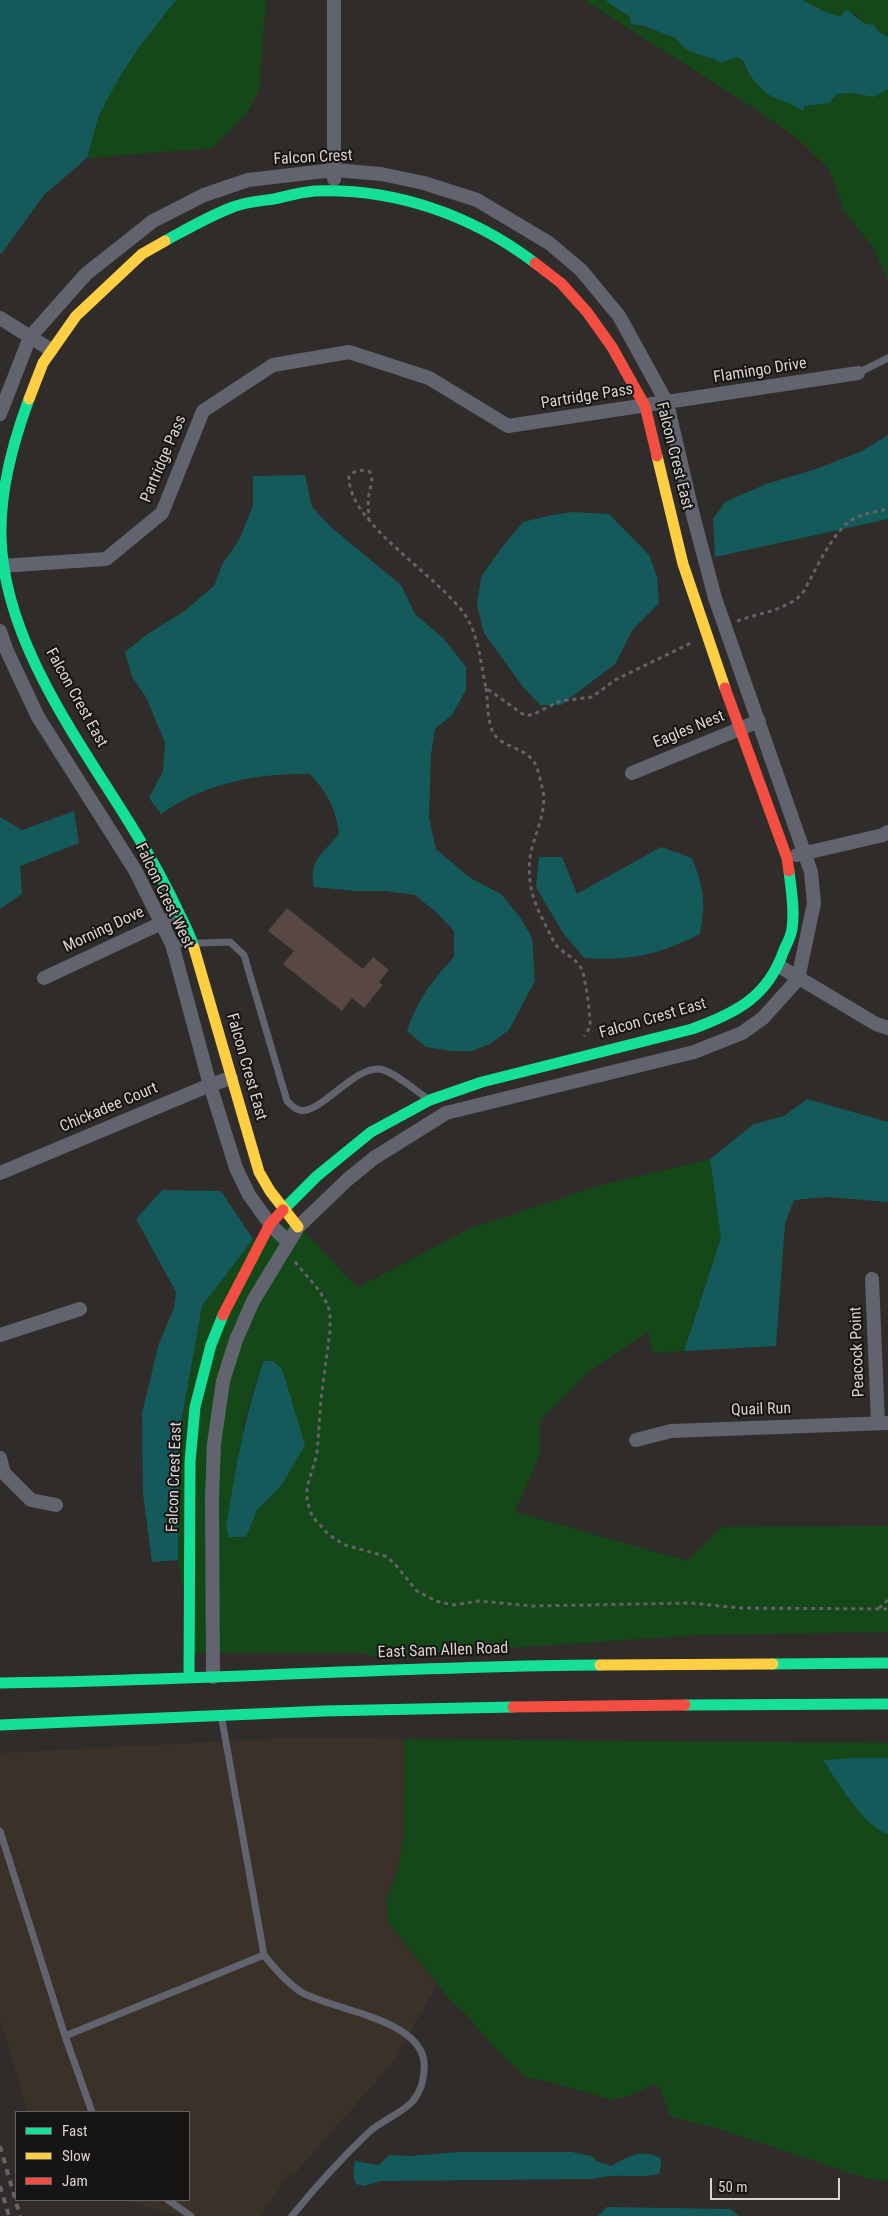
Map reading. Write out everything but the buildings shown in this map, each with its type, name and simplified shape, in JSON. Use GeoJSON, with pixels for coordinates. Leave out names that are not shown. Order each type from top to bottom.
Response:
{"type":"FeatureCollection","features":[{"type":"Feature","properties":{"kind":"street"},"geometry":{"type":"LineString","coordinates":[[334,0],[334,192]]}},
{"type":"Feature","properties":{"kind":"street","name":"Falcon Crest"},"geometry":{"type":"LineString","coordinates":[[0,414],[30,337],[86,274],[153,221],[204,195],[248,180],[334,170],[381,174],[424,182],[477,200],[550,243],[581,270],[614,309],[667,403]]}},
{"type":"Feature","properties":{"kind":"street","name":"Falcon Crest East"},"geometry":{"type":"LineString","coordinates":[[213,1678],[212,1497],[214,1444],[223,1381],[236,1340],[253,1301],[298,1227],[347,1180],[438,1107],[482,1082],[692,1030],[724,1016],[749,1002],[767,985],[779,966],[792,929],[792,899],[787,858],[739,729],[678,547],[645,406],[612,347],[587,312],[561,283],[508,243],[450,213],[405,200],[356,193],[314,191],[235,206],[204,219],[142,254],[76,316],[42,363],[26,404],[4,475],[1,536],[2,566],[28,646],[44,684],[162,876],[193,943],[231,1078],[262,1178],[298,1227]]}},
{"type":"Feature","properties":{"kind":"street"},"geometry":{"type":"LineString","coordinates":[[153,221],[165,242]]}},
{"type":"Feature","properties":{"kind":"street"},"geometry":{"type":"LineString","coordinates":[[508,243],[518,224]]}},
{"type":"Feature","properties":{"kind":"street"},"geometry":{"type":"LineString","coordinates":[[0,318],[51,350]]}},
{"type":"Feature","properties":{"kind":"street","name":"Partridge Pass"},"geometry":{"type":"LineString","coordinates":[[2,566],[106,559],[162,513],[203,411],[273,365],[349,352],[428,378],[508,426],[667,403]]}},
{"type":"Feature","properties":{"kind":"street","name":"Flamingo Drive"},"geometry":{"type":"LineString","coordinates":[[667,403],[858,373]]}},
{"type":"Feature","properties":{"kind":"street","name":"Falcon Crest East"},"geometry":{"type":"LineString","coordinates":[[189,1678],[192,1441],[195,1407],[211,1345],[224,1311],[270,1224],[317,1176],[371,1132],[438,1107],[694,1052],[742,1033],[763,1018],[798,979],[814,904],[811,872],[715,598],[667,403]]}},
{"type":"Feature","properties":{"kind":"street"},"geometry":{"type":"LineString","coordinates":[[678,547],[700,541]]}},
{"type":"Feature","properties":{"kind":"street","name":"Falcon Crest West"},"geometry":{"type":"LineString","coordinates":[[0,631],[6,650],[30,700],[52,739],[135,870],[172,944],[210,1084],[236,1168],[249,1195],[287,1244]]}},
{"type":"Feature","properties":{"kind":"street","name":"Eagles Nest"},"geometry":{"type":"LineString","coordinates":[[632,773],[759,721]]}},
{"type":"Feature","properties":{"kind":"street"},"geometry":{"type":"LineString","coordinates":[[52,739],[69,726]]}},
{"type":"Feature","properties":{"kind":"street"},"geometry":{"type":"LineString","coordinates":[[787,858],[883,835],[888,832]]}},
{"type":"Feature","properties":{"kind":"street","name":"Morning Dove"},"geometry":{"type":"LineString","coordinates":[[44,978],[161,923],[180,916]]}},
{"type":"Feature","properties":{"kind":"street"},"geometry":{"type":"LineString","coordinates":[[779,966],[876,1024],[888,1028]]}},
{"type":"Feature","properties":{"kind":"street"},"geometry":{"type":"LineString","coordinates":[[632,1045],[637,1065]]}},
{"type":"Feature","properties":{"kind":"street","name":"Chickadee Court"},"geometry":{"type":"LineString","coordinates":[[0,1173],[210,1084],[231,1078]]}},
{"type":"Feature","properties":{"kind":"street","name":"Peacock Point"},"geometry":{"type":"LineString","coordinates":[[872,1279],[883,1423]]}},
{"type":"Feature","properties":{"kind":"street"},"geometry":{"type":"LineString","coordinates":[[0,1335],[80,1309]]}},
{"type":"Feature","properties":{"kind":"street","name":"Quail Run"},"geometry":{"type":"LineString","coordinates":[[636,1440],[671,1431],[883,1423]]}},
{"type":"Feature","properties":{"kind":"street"},"geometry":{"type":"LineString","coordinates":[[192,1441],[214,1444]]}},
{"type":"Feature","properties":{"kind":"street"},"geometry":{"type":"LineString","coordinates":[[0,1458],[4,1473],[31,1500],[56,1505]]}},
{"type":"Feature","properties":{"kind":"street","name":"East Sam Allen Road"},"geometry":{"type":"LineString","coordinates":[[0,1683],[213,1678],[512,1665],[888,1663]]}},
{"type":"Feature","properties":{"kind":"street"},"geometry":{"type":"LineString","coordinates":[[0,1725],[360,1710],[647,1704],[888,1704]]}},
{"type":"Feature","properties":{"kind":"lane"},"geometry":{"type":"LineString","coordinates":[[858,373],[888,358]]}},
{"type":"Feature","properties":{"kind":"lane"},"geometry":{"type":"LineString","coordinates":[[172,944],[230,942],[244,955],[287,1101],[299,1110],[310,1110],[348,1082],[369,1071],[379,1069],[390,1072],[438,1107]]}},
{"type":"Feature","properties":{"kind":"lane"},"geometry":{"type":"LineString","coordinates":[[222,1717],[264,1955],[283,1978],[302,1993],[397,2027],[421,2048],[425,2062],[423,2086],[412,2102],[371,2130],[316,2187],[292,2216]]}},
{"type":"Feature","properties":{"kind":"lane"},"geometry":{"type":"LineString","coordinates":[[0,1831],[65,2036],[92,2111]]}},
{"type":"Feature","properties":{"kind":"lane"},"geometry":{"type":"LineString","coordinates":[[65,2036],[264,1955]]}},
{"type":"Feature","properties":{"kind":"lane"},"geometry":{"type":"LineString","coordinates":[[169,2201],[191,2216]]}},
{"type":"Feature","properties":{"kind":"path"},"geometry":{"type":"LineString","coordinates":[[370,521],[368,499],[372,480],[370,472],[365,470],[353,472],[348,476],[348,484],[370,521],[451,599],[466,617],[478,650],[492,730],[506,744],[524,752],[534,762],[543,790],[540,824],[530,856],[529,884],[532,896],[555,944],[576,962],[583,973],[590,1027],[565,1061]]}},
{"type":"Feature","properties":{"kind":"path"},"geometry":{"type":"LineString","coordinates":[[725,627],[738,620],[794,602],[802,594],[840,530],[851,521],[888,509]]}},
{"type":"Feature","properties":{"kind":"path"},"geometry":{"type":"LineString","coordinates":[[486,688],[524,715],[532,715],[560,701],[592,697],[615,680],[708,636]]}},
{"type":"Feature","properties":{"kind":"path"},"geometry":{"type":"LineString","coordinates":[[287,1244],[298,1267],[318,1289],[328,1305],[330,1314],[330,1331],[320,1398],[318,1454],[306,1487],[307,1501],[312,1516],[329,1535],[345,1545],[385,1556],[394,1563],[417,1591],[436,1601],[453,1605],[479,1601],[532,1606],[691,1603],[740,1608],[888,1609]]}},
{"type":"Feature","properties":{"kind":"path"},"geometry":{"type":"LineString","coordinates":[[879,1608],[888,1600]]}},
{"type":"Feature","properties":{"kind":"shaded area"},"geometry":{"type":"Polygon","coordinates":[[[287,1738],[405,1739],[404,1833],[398,1869],[386,1900],[389,1923],[437,1984],[396,2059],[293,2176],[288,2175],[261,2216],[181,2216],[126,2201],[190,2201],[190,2111],[28,2111],[0,2019],[0,1753],[287,1738]]]}},
{"type":"Feature","properties":{"kind":"green space"},"geometry":{"type":"Polygon","coordinates":[[[176,0],[266,0],[259,90],[247,113],[212,148],[87,158],[99,117],[113,86],[143,42],[176,0]]]}},
{"type":"Feature","properties":{"kind":"green space"},"geometry":{"type":"Polygon","coordinates":[[[584,0],[607,0],[607,2],[630,18],[631,24],[678,39],[700,56],[708,56],[721,63],[736,57],[743,60],[747,70],[760,85],[803,111],[805,106],[822,104],[837,94],[851,93],[874,97],[888,89],[888,281],[873,247],[845,212],[829,169],[797,138],[760,112],[584,0]]]}},
{"type":"Feature","properties":{"kind":"green space"},"geometry":{"type":"Polygon","coordinates":[[[804,0],[888,0],[888,37],[879,32],[874,25],[862,22],[856,15],[843,12],[840,17],[823,11],[804,0]]]}},
{"type":"Feature","properties":{"kind":"green space"},"geometry":{"type":"Polygon","coordinates":[[[710,1159],[721,1238],[684,1351],[653,1353],[648,1330],[591,1370],[540,1420],[540,1454],[515,1512],[687,1561],[722,1527],[888,1526],[888,1632],[698,1635],[375,1657],[365,1653],[195,1653],[178,1560],[178,1440],[202,1306],[253,1239],[296,1222],[357,1288],[469,1229],[598,1186],[710,1159]],[[264,1361],[243,1427],[257,1510],[281,1486],[264,1361]]]}},
{"type":"Feature","properties":{"kind":"green space"},"geometry":{"type":"Polygon","coordinates":[[[405,1739],[888,1743],[888,1758],[824,1760],[880,1831],[888,1834],[888,2181],[865,2178],[719,2129],[670,2116],[660,2088],[653,2084],[639,2092],[613,2100],[546,2081],[527,2078],[491,2044],[466,2014],[452,2002],[389,1923],[386,1900],[398,1869],[404,1833],[405,1739]]]}},
{"type":"Feature","properties":{"kind":"water"},"geometry":{"type":"Polygon","coordinates":[[[0,0],[176,0],[140,46],[119,78],[99,115],[87,158],[44,195],[2,253],[0,253],[0,0]]]}},
{"type":"Feature","properties":{"kind":"water"},"geometry":{"type":"Polygon","coordinates":[[[607,0],[803,0],[823,11],[840,17],[846,9],[862,22],[874,25],[879,32],[888,37],[888,89],[874,97],[851,93],[837,94],[829,103],[805,106],[803,111],[763,91],[751,76],[743,60],[736,57],[721,63],[691,52],[681,45],[677,39],[647,27],[631,24],[630,17],[607,2],[607,0]]]}},
{"type":"Feature","properties":{"kind":"water"},"geometry":{"type":"Polygon","coordinates":[[[888,435],[888,519],[715,557],[713,519],[725,502],[766,484],[816,469],[862,451],[888,435]]]}},
{"type":"Feature","properties":{"kind":"water"},"geometry":{"type":"Polygon","coordinates":[[[305,475],[312,507],[332,528],[401,585],[415,614],[444,639],[466,667],[466,690],[452,715],[435,729],[431,754],[429,817],[436,849],[470,878],[501,894],[520,917],[532,938],[535,981],[509,1030],[490,1044],[472,1051],[452,1051],[426,1047],[407,1031],[426,991],[454,957],[454,931],[437,913],[415,895],[385,891],[356,891],[314,887],[313,870],[315,863],[339,833],[330,801],[310,774],[271,775],[232,782],[195,795],[161,814],[149,798],[163,771],[165,743],[146,697],[132,677],[125,652],[146,635],[183,612],[214,586],[223,563],[239,540],[253,506],[253,476],[305,475]]]}},
{"type":"Feature","properties":{"kind":"water"},"geometry":{"type":"Polygon","coordinates":[[[573,512],[609,514],[649,555],[657,576],[659,603],[633,629],[615,664],[561,705],[540,705],[523,687],[484,633],[477,605],[481,577],[523,522],[573,512]]]}},
{"type":"Feature","properties":{"kind":"water"},"geometry":{"type":"Polygon","coordinates":[[[74,811],[79,843],[20,866],[22,894],[0,909],[0,817],[22,830],[74,811]]]}},
{"type":"Feature","properties":{"kind":"water"},"geometry":{"type":"Polygon","coordinates":[[[661,847],[692,858],[703,896],[700,934],[671,947],[644,955],[601,959],[584,958],[563,933],[536,887],[539,857],[562,857],[577,894],[661,847]]]}},
{"type":"Feature","properties":{"kind":"water"},"geometry":{"type":"Polygon","coordinates":[[[807,1099],[888,1122],[888,1202],[827,1197],[794,1200],[785,1223],[776,1346],[684,1351],[721,1238],[710,1159],[754,1124],[784,1116],[807,1099]]]}},
{"type":"Feature","properties":{"kind":"water"},"geometry":{"type":"Polygon","coordinates":[[[162,1190],[221,1191],[253,1239],[202,1306],[178,1440],[178,1560],[152,1562],[143,1494],[142,1413],[159,1343],[174,1308],[176,1292],[136,1219],[162,1190]]]}},
{"type":"Feature","properties":{"kind":"water"},"geometry":{"type":"Polygon","coordinates":[[[264,1361],[273,1361],[282,1369],[305,1445],[281,1486],[257,1510],[246,1537],[229,1537],[226,1527],[237,1463],[251,1402],[264,1361]]]}},
{"type":"Feature","properties":{"kind":"water"},"geometry":{"type":"Polygon","coordinates":[[[888,1758],[888,1834],[869,1822],[860,1813],[823,1760],[888,1758]]]}},
{"type":"Feature","properties":{"kind":"water"},"geometry":{"type":"Polygon","coordinates":[[[458,2152],[572,2152],[591,2156],[597,2161],[611,2166],[635,2154],[647,2154],[660,2158],[661,2166],[659,2174],[610,2176],[593,2179],[381,2181],[364,2186],[356,2184],[355,2181],[355,2161],[379,2165],[389,2155],[410,2156],[458,2152]]]}},
{"type":"Feature","properties":{"kind":"water"},"geometry":{"type":"Polygon","coordinates":[[[607,2207],[730,2209],[739,2216],[598,2216],[607,2207]]]}},
{"type":"Feature","properties":{"kind":"railway"},"geometry":{"type":"LineString","coordinates":[[0,2146],[15,2198]]}},
{"type":"Feature","properties":{"kind":"railway"},"geometry":{"type":"LineString","coordinates":[[0,2186],[9,2216]]}},
{"type":"Feature","properties":{"kind":"railway"},"geometry":{"type":"LineString","coordinates":[[16,2201],[20,2216]]}},
{"type":"Feature","properties":{"kind":"traffic: fast"},"geometry":{"type":"LineString","coordinates":[[165,241],[215,214],[242,204],[315,191],[345,191],[403,200],[459,218],[511,246],[535,263]]}},
{"type":"Feature","properties":{"kind":"traffic: fast"},"geometry":{"type":"LineString","coordinates":[[29,399],[9,466],[1,519],[5,575],[15,613],[29,651],[47,688],[151,860],[170,894],[194,948]]}},
{"type":"Feature","properties":{"kind":"traffic: fast"},"geometry":{"type":"LineString","coordinates":[[283,1210],[317,1176],[371,1132],[430,1100],[482,1082],[692,1029],[723,1017],[748,1001],[769,980],[790,937],[793,914],[789,871]]}},
{"type":"Feature","properties":{"kind":"traffic: fast"},"geometry":{"type":"LineString","coordinates":[[189,1678],[190,1462],[195,1407],[211,1345],[223,1315]]}},
{"type":"Feature","properties":{"kind":"traffic: fast"},"geometry":{"type":"LineString","coordinates":[[773,1664],[888,1663]]}},
{"type":"Feature","properties":{"kind":"traffic: fast"},"geometry":{"type":"LineString","coordinates":[[0,1683],[600,1665]]}},
{"type":"Feature","properties":{"kind":"traffic: fast"},"geometry":{"type":"LineString","coordinates":[[685,1705],[888,1704]]}},
{"type":"Feature","properties":{"kind":"traffic: fast"},"geometry":{"type":"LineString","coordinates":[[0,1725],[324,1711],[513,1707]]}},
{"type":"Feature","properties":{"kind":"traffic: slow"},"geometry":{"type":"LineString","coordinates":[[29,399],[43,363],[76,316],[142,254],[165,241]]}},
{"type":"Feature","properties":{"kind":"traffic: slow"},"geometry":{"type":"LineString","coordinates":[[657,456],[683,564],[725,688]]}},
{"type":"Feature","properties":{"kind":"traffic: slow"},"geometry":{"type":"LineString","coordinates":[[194,948],[259,1172],[270,1191],[298,1227]]}},
{"type":"Feature","properties":{"kind":"traffic: slow"},"geometry":{"type":"LineString","coordinates":[[600,1665],[773,1664]]}},
{"type":"Feature","properties":{"kind":"traffic: jam"},"geometry":{"type":"LineString","coordinates":[[535,263],[561,283],[587,312],[612,347],[645,406],[657,456]]}},
{"type":"Feature","properties":{"kind":"traffic: jam"},"geometry":{"type":"LineString","coordinates":[[725,688],[787,858],[789,871]]}},
{"type":"Feature","properties":{"kind":"traffic: jam"},"geometry":{"type":"LineString","coordinates":[[223,1315],[270,1224],[283,1210]]}},
{"type":"Feature","properties":{"kind":"traffic: jam"},"geometry":{"type":"LineString","coordinates":[[513,1707],[685,1705]]}}]}
